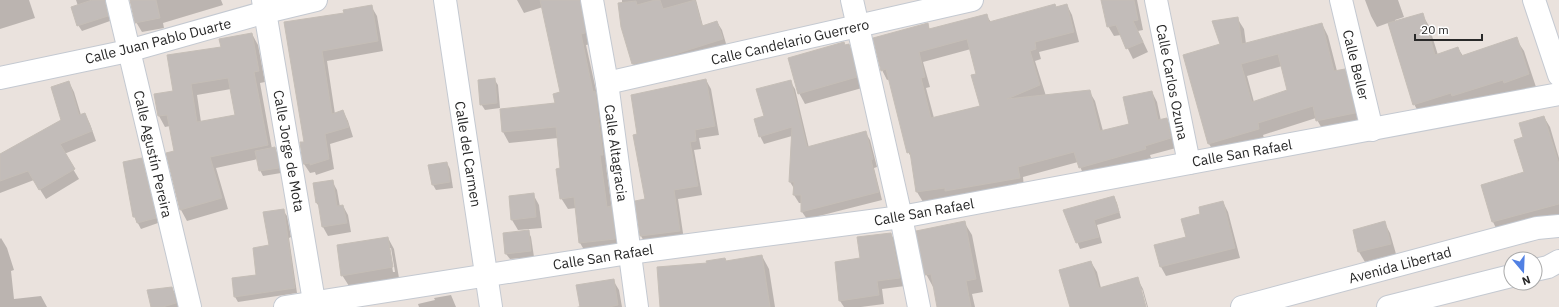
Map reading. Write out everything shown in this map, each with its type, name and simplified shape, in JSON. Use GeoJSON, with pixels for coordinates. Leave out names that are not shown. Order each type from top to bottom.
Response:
{"type":"FeatureCollection","features":[{"type":"Feature","properties":{"kind":"street","name":"Calle Agustín Pereira"},"geometry":{"type":"LineString","coordinates":[[117,0],[190,307]]}},
{"type":"Feature","properties":{"kind":"street","name":"Calle Juan Pablo Duarte"},"geometry":{"type":"LineString","coordinates":[[0,78],[128,51],[265,6],[316,0]]}},
{"type":"Feature","properties":{"kind":"street","name":"Calle del Carmen"},"geometry":{"type":"LineString","coordinates":[[445,0],[491,307]]}},
{"type":"Feature","properties":{"kind":"street","name":"Calle Altagracia"},"geometry":{"type":"LineString","coordinates":[[592,0],[607,83],[637,307]]}},
{"type":"Feature","properties":{"kind":"street"},"geometry":{"type":"LineString","coordinates":[[852,0],[901,217],[919,307]]}},
{"type":"Feature","properties":{"kind":"street","name":"Calle Candelario Guerrero"},"geometry":{"type":"LineString","coordinates":[[607,83],[972,0]]}},
{"type":"Feature","properties":{"kind":"street","name":"Calle Carlos Ozuna"},"geometry":{"type":"LineString","coordinates":[[1156,0],[1189,163]]}},
{"type":"Feature","properties":{"kind":"street","name":"Calle Beller"},"geometry":{"type":"LineString","coordinates":[[1341,0],[1372,130]]}},
{"type":"Feature","properties":{"kind":"street"},"geometry":{"type":"LineString","coordinates":[[1534,0],[1559,75]]}},
{"type":"Feature","properties":{"kind":"street","name":"Calle Jorge de Mota"},"geometry":{"type":"LineString","coordinates":[[265,6],[315,305]]}},
{"type":"Feature","properties":{"kind":"street","name":"Calle San Rafael"},"geometry":{"type":"LineString","coordinates":[[285,307],[315,305],[486,275],[630,253],[901,217],[1559,94]]}},
{"type":"Feature","properties":{"kind":"street","name":"Avenida Libertad"},"geometry":{"type":"LineString","coordinates":[[1242,307],[1537,228],[1559,226]]}},
{"type":"Feature","properties":{"kind":"street"},"geometry":{"type":"LineString","coordinates":[[1543,268],[1548,267],[1559,260]]}},
{"type":"Feature","properties":{"kind":"street"},"geometry":{"type":"LineString","coordinates":[[1388,307],[1503,278]]}},
{"type":"Feature","properties":{"kind":"building"},"geometry":{"type":"Polygon","coordinates":[[[92,0],[105,0],[108,16],[77,26],[71,7],[92,0]]]}},
{"type":"Feature","properties":{"kind":"building"},"geometry":{"type":"Polygon","coordinates":[[[130,0],[156,0],[160,18],[135,23],[130,0]]]}},
{"type":"Feature","properties":{"kind":"building"},"geometry":{"type":"Polygon","coordinates":[[[540,0],[580,0],[585,33],[581,34],[593,92],[595,91],[603,155],[600,155],[607,207],[611,206],[615,239],[579,243],[574,197],[560,199],[556,169],[560,168],[556,127],[502,132],[500,109],[555,103],[553,94],[560,92],[540,0]]]}},
{"type":"Feature","properties":{"kind":"building"},"geometry":{"type":"Polygon","coordinates":[[[660,0],[663,9],[695,0],[702,26],[717,21],[723,39],[666,57],[632,64],[621,27],[618,3],[636,1],[637,5],[660,0]]]}},
{"type":"Feature","properties":{"kind":"building"},"geometry":{"type":"Polygon","coordinates":[[[1101,0],[1134,0],[1138,20],[1133,21],[1143,42],[1126,49],[1116,25],[1107,27],[1101,0]]]}},
{"type":"Feature","properties":{"kind":"building"},"geometry":{"type":"Polygon","coordinates":[[[1055,4],[1056,7],[1067,4],[1074,32],[1035,42],[1036,49],[1030,51],[1040,85],[1007,99],[1090,90],[1100,131],[1129,124],[1123,97],[1152,91],[1158,120],[1167,118],[1171,138],[1145,146],[1146,149],[1079,168],[1074,152],[1018,167],[1020,178],[945,191],[945,188],[916,192],[910,152],[907,153],[886,69],[881,71],[873,38],[928,23],[929,29],[987,14],[989,22],[1055,4]],[[967,39],[919,52],[925,77],[921,78],[931,118],[980,106],[971,75],[976,74],[967,39]]]}},
{"type":"Feature","properties":{"kind":"building"},"geometry":{"type":"Polygon","coordinates":[[[372,5],[378,41],[322,51],[332,114],[343,110],[349,127],[325,134],[329,159],[310,165],[310,163],[303,164],[300,142],[304,142],[284,22],[344,13],[343,10],[372,5]]]}},
{"type":"Feature","properties":{"kind":"building"},"geometry":{"type":"Polygon","coordinates":[[[1423,13],[1435,55],[1458,47],[1461,56],[1517,37],[1529,74],[1504,83],[1503,80],[1452,96],[1451,93],[1413,105],[1388,23],[1423,13]]]}},
{"type":"Feature","properties":{"kind":"building"},"geometry":{"type":"Polygon","coordinates":[[[1238,17],[1242,44],[1322,23],[1334,71],[1345,69],[1355,113],[1316,121],[1313,106],[1258,123],[1259,129],[1208,144],[1183,55],[1220,44],[1212,21],[1238,17]],[[1278,54],[1241,64],[1252,102],[1287,90],[1278,54]]]}},
{"type":"Feature","properties":{"kind":"building"},"geometry":{"type":"Polygon","coordinates":[[[252,33],[259,71],[254,72],[268,145],[210,157],[222,198],[180,210],[166,153],[174,151],[167,115],[158,116],[154,94],[173,91],[167,55],[221,47],[219,39],[252,33]],[[228,78],[191,84],[197,122],[235,115],[228,78]]]}},
{"type":"Feature","properties":{"kind":"building"},"geometry":{"type":"Polygon","coordinates":[[[844,42],[845,45],[849,44],[857,77],[798,94],[788,58],[844,42]]]}},
{"type":"Feature","properties":{"kind":"building"},"geometry":{"type":"Polygon","coordinates":[[[495,78],[497,103],[480,105],[478,80],[495,78]]]}},
{"type":"Feature","properties":{"kind":"building"},"geometry":{"type":"Polygon","coordinates":[[[706,79],[715,126],[695,130],[696,141],[690,142],[698,186],[674,190],[680,231],[640,236],[635,201],[645,199],[633,135],[637,134],[631,95],[706,79]]]}},
{"type":"Feature","properties":{"kind":"building"},"geometry":{"type":"Polygon","coordinates":[[[791,80],[807,147],[866,131],[879,192],[801,212],[801,195],[793,195],[794,182],[789,182],[792,127],[759,137],[754,119],[764,116],[756,89],[791,80]]]}},
{"type":"Feature","properties":{"kind":"building"},"geometry":{"type":"Polygon","coordinates":[[[69,81],[79,115],[85,113],[92,131],[60,144],[75,169],[39,190],[28,171],[0,181],[0,154],[61,120],[51,87],[69,81]]]}},
{"type":"Feature","properties":{"kind":"building"},"geometry":{"type":"Polygon","coordinates":[[[1544,116],[1559,164],[1559,204],[1492,222],[1481,185],[1524,172],[1514,140],[1523,137],[1519,123],[1544,116]]]}},
{"type":"Feature","properties":{"kind":"building"},"geometry":{"type":"Polygon","coordinates":[[[275,147],[279,168],[259,171],[255,151],[275,147]]]}},
{"type":"Feature","properties":{"kind":"building"},"geometry":{"type":"Polygon","coordinates":[[[142,158],[156,218],[137,223],[135,217],[133,217],[123,162],[142,158]]]}},
{"type":"Feature","properties":{"kind":"building"},"geometry":{"type":"Polygon","coordinates":[[[447,162],[450,182],[432,185],[428,165],[447,162]]]}},
{"type":"Feature","properties":{"kind":"building"},"geometry":{"type":"Polygon","coordinates":[[[333,180],[337,206],[343,205],[347,223],[322,227],[313,183],[333,180]]]}},
{"type":"Feature","properties":{"kind":"building"},"geometry":{"type":"Polygon","coordinates":[[[534,193],[536,217],[511,220],[509,196],[534,193]]]}},
{"type":"Feature","properties":{"kind":"building"},"geometry":{"type":"Polygon","coordinates":[[[1114,196],[1119,212],[1094,220],[1099,237],[1076,243],[1063,210],[1114,196]]]}},
{"type":"Feature","properties":{"kind":"building"},"geometry":{"type":"Polygon","coordinates":[[[1223,201],[1235,248],[1160,267],[1154,245],[1186,237],[1181,219],[1200,214],[1199,207],[1223,201]]]}},
{"type":"Feature","properties":{"kind":"building"},"geometry":{"type":"Polygon","coordinates":[[[284,209],[295,288],[234,297],[232,278],[256,275],[253,248],[269,245],[263,212],[284,209]]]}},
{"type":"Feature","properties":{"kind":"building"},"geometry":{"type":"Polygon","coordinates":[[[965,221],[976,279],[966,281],[971,307],[937,307],[931,274],[925,275],[916,231],[965,221]]]}},
{"type":"Feature","properties":{"kind":"building"},"geometry":{"type":"Polygon","coordinates":[[[1385,221],[1391,244],[1358,252],[1353,230],[1385,221]]]}},
{"type":"Feature","properties":{"kind":"building"},"geometry":{"type":"Polygon","coordinates":[[[529,230],[531,251],[505,254],[503,233],[529,230]]]}},
{"type":"Feature","properties":{"kind":"building"},"geometry":{"type":"Polygon","coordinates":[[[891,233],[900,278],[877,281],[879,295],[839,301],[835,262],[860,258],[857,237],[891,233]]]}},
{"type":"Feature","properties":{"kind":"building"},"geometry":{"type":"Polygon","coordinates":[[[388,237],[393,267],[341,276],[337,245],[388,237]]]}},
{"type":"Feature","properties":{"kind":"building"},"geometry":{"type":"Polygon","coordinates":[[[762,255],[770,307],[660,307],[657,267],[707,263],[706,261],[725,258],[726,261],[762,255]]]}},
{"type":"Feature","properties":{"kind":"building"},"geometry":{"type":"Polygon","coordinates":[[[1091,261],[1099,288],[1138,277],[1146,307],[1070,307],[1059,270],[1091,261]]]}},
{"type":"Feature","properties":{"kind":"building"},"geometry":{"type":"Polygon","coordinates":[[[614,279],[618,305],[609,307],[580,307],[576,285],[614,279]]]}},
{"type":"Feature","properties":{"kind":"building"},"geometry":{"type":"Polygon","coordinates":[[[172,287],[176,303],[163,307],[151,307],[147,290],[172,287]]]}}]}
